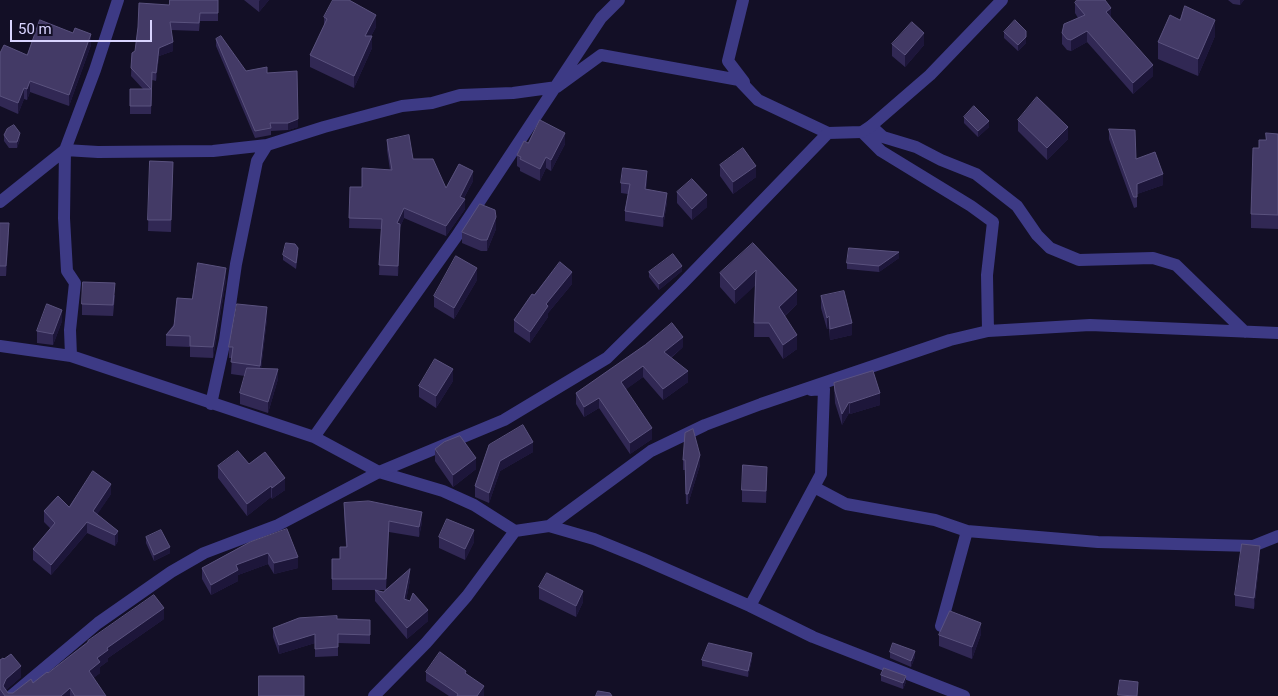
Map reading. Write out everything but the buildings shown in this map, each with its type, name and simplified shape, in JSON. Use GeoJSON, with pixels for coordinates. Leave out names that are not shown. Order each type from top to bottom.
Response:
{"type":"FeatureCollection","features":[{"type":"Feature","properties":{"kind":"street"},"geometry":{"type":"LineString","coordinates":[[70,356],[70,330],[75,284],[67,270],[64,218],[66,150],[118,0]]}},
{"type":"Feature","properties":{"kind":"street"},"geometry":{"type":"LineString","coordinates":[[314,437],[456,237],[601,18],[619,0]]}},
{"type":"Feature","properties":{"kind":"street"},"geometry":{"type":"LineString","coordinates":[[744,0],[728,61],[758,100]]}},
{"type":"Feature","properties":{"kind":"street"},"geometry":{"type":"LineString","coordinates":[[867,129],[930,74],[1002,0]]}},
{"type":"Feature","properties":{"kind":"street"},"geometry":{"type":"LineString","coordinates":[[0,202],[66,150],[98,152],[213,150],[267,145],[324,126],[402,106],[432,103],[460,94],[513,93],[557,86],[601,55],[739,80],[758,100],[828,133],[867,129],[883,137],[916,147],[941,160],[976,174],[1017,206],[1037,235],[1050,248],[1079,260],[1153,258],[1176,265],[1245,332]]}},
{"type":"Feature","properties":{"kind":"street"},"geometry":{"type":"LineString","coordinates":[[867,129],[882,151],[971,206],[993,222],[987,275],[988,330]]}},
{"type":"Feature","properties":{"kind":"street"},"geometry":{"type":"LineString","coordinates":[[11,696],[98,623],[171,572],[204,553],[278,525],[379,472],[504,420],[607,358],[681,285],[828,133]]}},
{"type":"Feature","properties":{"kind":"street"},"geometry":{"type":"LineString","coordinates":[[211,404],[225,340],[236,264],[257,161],[267,145]]}},
{"type":"Feature","properties":{"kind":"street"},"geometry":{"type":"LineString","coordinates":[[549,526],[651,450],[705,425],[950,340],[988,330],[1090,325],[1276,333]]}},
{"type":"Feature","properties":{"kind":"street"},"geometry":{"type":"LineString","coordinates":[[0,346],[70,356],[314,437],[379,472],[443,491],[474,504],[515,531],[549,526],[635,555],[750,606],[813,637],[964,696]]}},
{"type":"Feature","properties":{"kind":"street"},"geometry":{"type":"LineString","coordinates":[[750,606],[821,474],[824,390],[806,390]]}},
{"type":"Feature","properties":{"kind":"street"},"geometry":{"type":"LineString","coordinates":[[814,487],[846,504],[935,520],[967,531],[1098,542],[1253,546],[1278,536]]}},
{"type":"Feature","properties":{"kind":"street"},"geometry":{"type":"LineString","coordinates":[[374,696],[467,596],[515,531]]}},
{"type":"Feature","properties":{"kind":"street"},"geometry":{"type":"LineString","coordinates":[[941,626],[967,531]]}}]}
